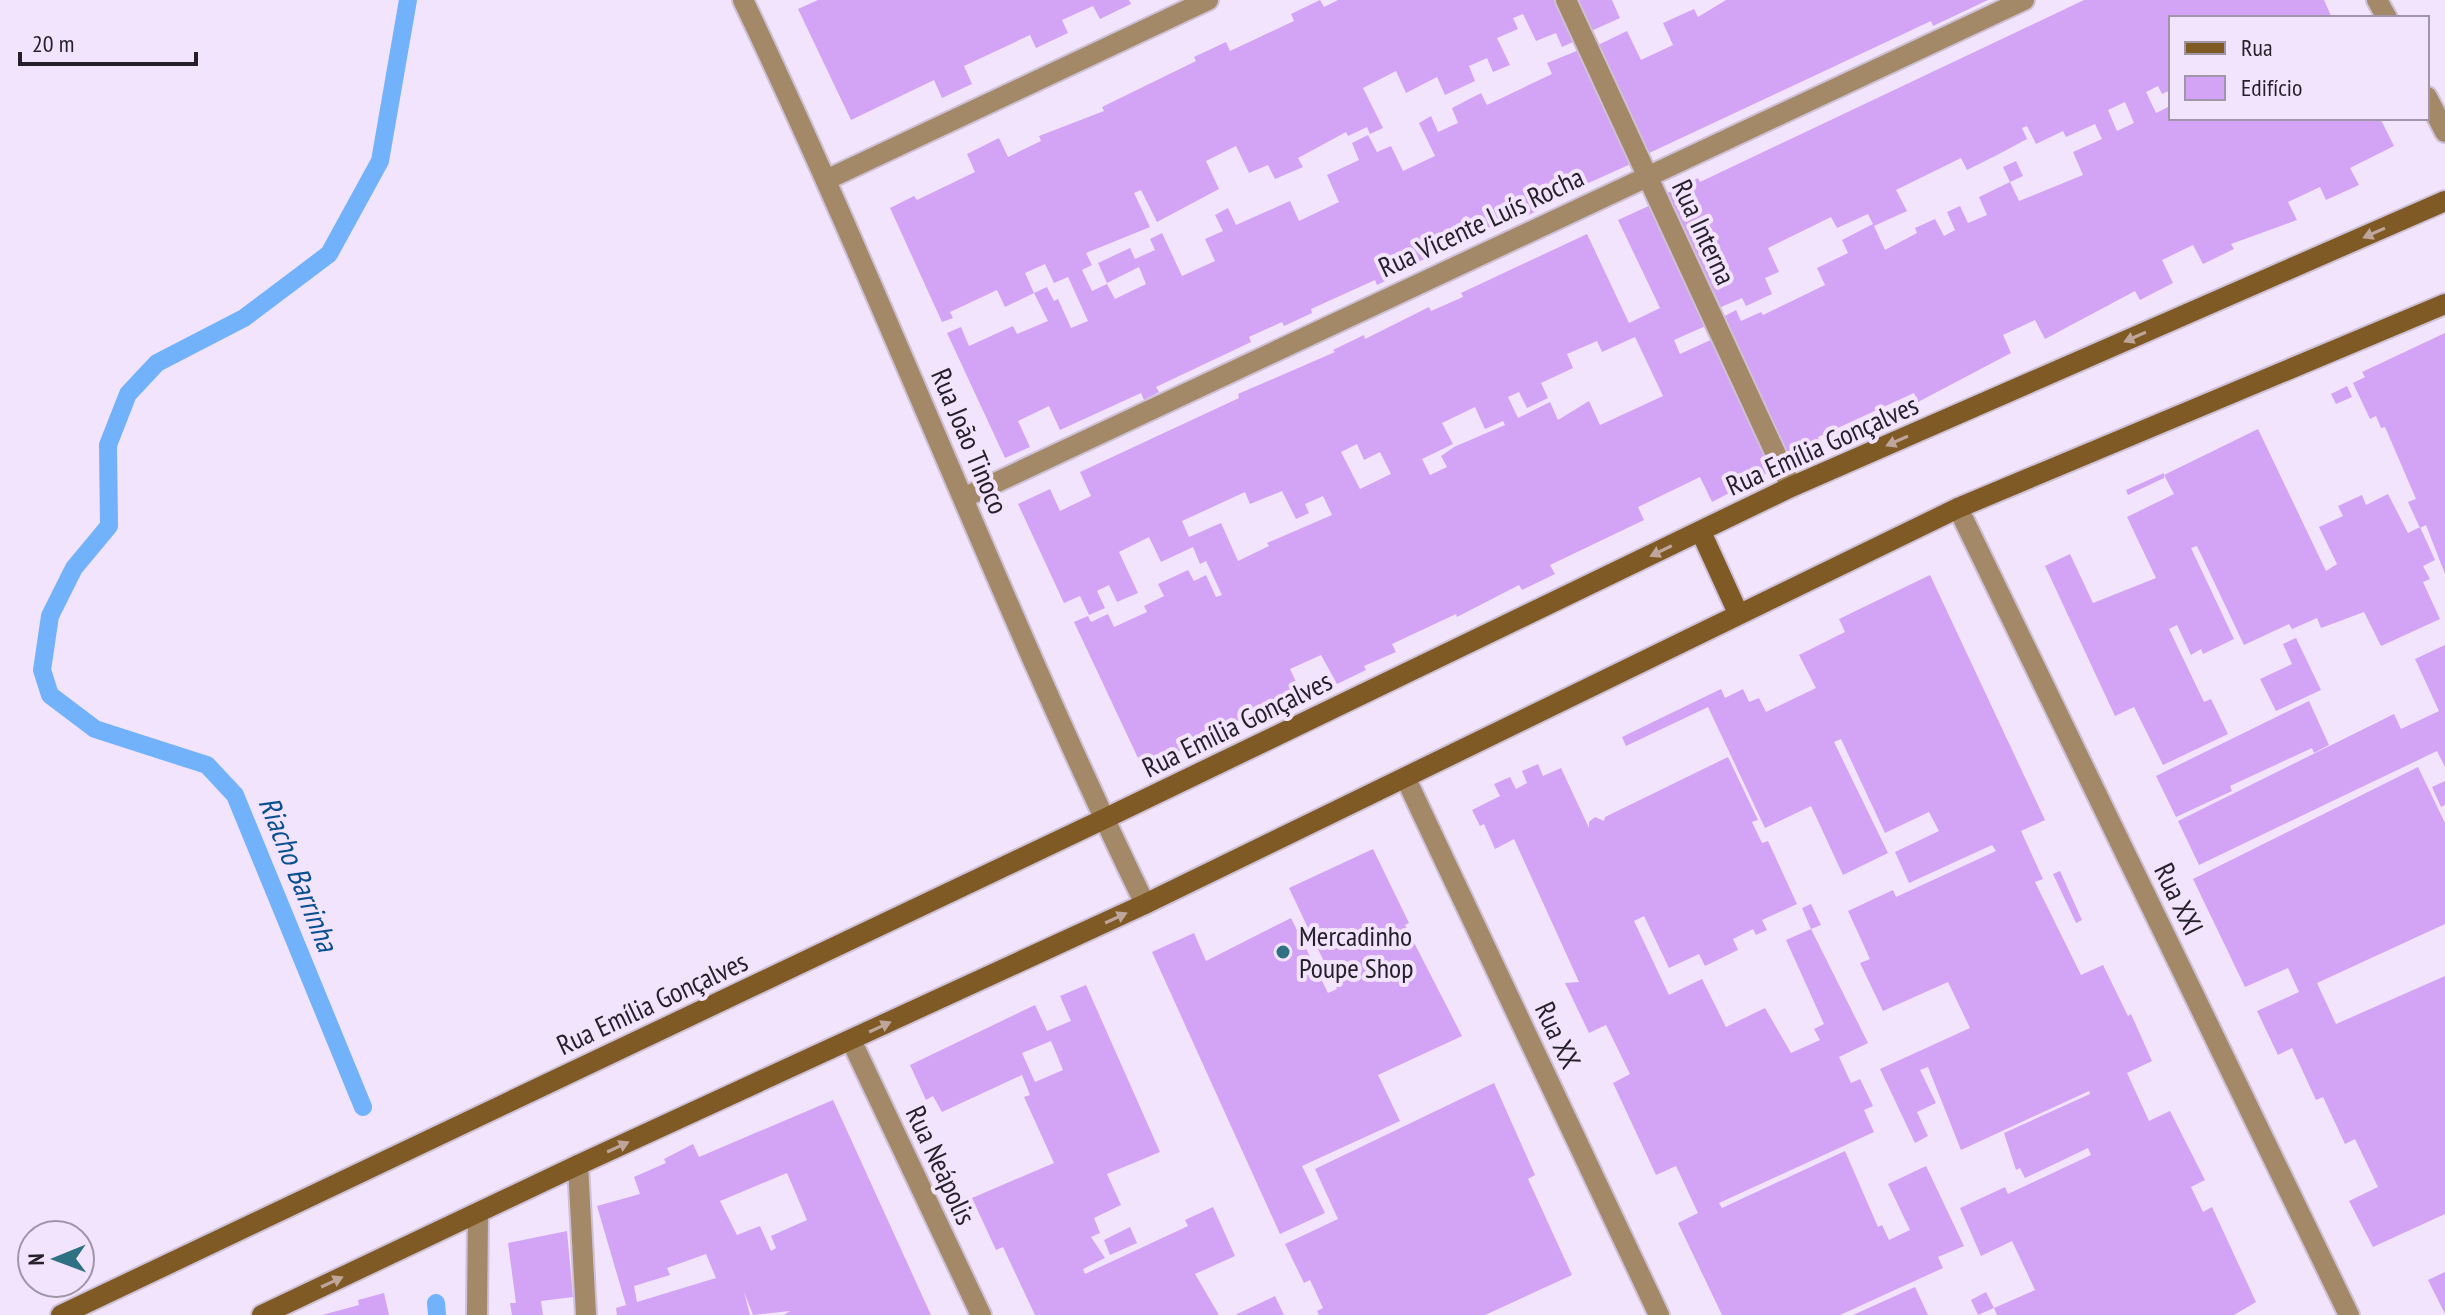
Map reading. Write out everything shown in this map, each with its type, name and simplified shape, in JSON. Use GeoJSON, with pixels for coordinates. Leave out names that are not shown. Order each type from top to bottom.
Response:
{"type":"FeatureCollection","features":[{"type":"Feature","properties":{"kind":"street","name":"Rua João Tinoco"},"geometry":{"type":"LineString","coordinates":[[743,0],[828,179],[963,498],[1104,819],[1145,904]]}},
{"type":"Feature","properties":{"kind":"street"},"geometry":{"type":"LineString","coordinates":[[828,179],[1208,0]]}},
{"type":"Feature","properties":{"kind":"street","name":"Rua Interna"},"geometry":{"type":"LineString","coordinates":[[1566,0],[1791,487]]}},
{"type":"Feature","properties":{"kind":"street","name":"Rua Vicente Luís Rocha"},"geometry":{"type":"LineString","coordinates":[[963,498],[2024,0]]}},
{"type":"Feature","properties":{"kind":"street"},"geometry":{"type":"LineString","coordinates":[[2429,101],[2445,132]]}},
{"type":"Feature","properties":{"kind":"street","name":"Rua Emília Gonçalves"},"geometry":{"type":"LineString","coordinates":[[61,1315],[1104,819],[1791,487],[2445,201]]}},
{"type":"Feature","properties":{"kind":"street"},"geometry":{"type":"LineString","coordinates":[[262,1315],[578,1165],[1145,904],[1958,508],[2445,304]]}},
{"type":"Feature","properties":{"kind":"street","name":"Rua XXI"},"geometry":{"type":"LineString","coordinates":[[1958,508],[2349,1315]]}},
{"type":"Feature","properties":{"kind":"street"},"geometry":{"type":"LineString","coordinates":[[1701,532],[1738,613]]}},
{"type":"Feature","properties":{"kind":"street","name":"Rua XX"},"geometry":{"type":"LineString","coordinates":[[1406,779],[1659,1315]]}},
{"type":"Feature","properties":{"kind":"street","name":"Rua Neápolis"},"geometry":{"type":"LineString","coordinates":[[851,1040],[981,1315]]}},
{"type":"Feature","properties":{"kind":"street"},"geometry":{"type":"LineString","coordinates":[[578,1165],[586,1315]]}},
{"type":"Feature","properties":{"kind":"street"},"geometry":{"type":"LineString","coordinates":[[477,1315],[478,1214]]}},
{"type":"Feature","properties":{"kind":"building"},"geometry":{"type":"Polygon","coordinates":[[[818,0],[1129,0],[1131,4],[1100,19],[1093,6],[1062,20],[1068,33],[1036,48],[1030,35],[964,66],[972,84],[942,98],[934,80],[851,120],[798,9],[818,0]]]}},
{"type":"Feature","properties":{"kind":"building"},"geometry":{"type":"Polygon","coordinates":[[[1320,0],[1324,7],[1338,0],[1556,0],[1575,41],[1562,47],[1556,33],[1536,41],[1523,14],[1513,18],[1518,29],[1497,38],[1510,65],[1493,72],[1487,58],[1469,66],[1475,81],[1445,95],[1437,77],[1406,93],[1396,71],[1363,88],[1383,128],[1370,134],[1367,127],[1348,136],[1346,132],[1298,158],[1303,167],[1275,179],[1268,165],[1249,173],[1236,146],[1206,161],[1219,189],[1157,222],[1141,190],[1134,193],[1150,227],[1086,253],[1092,265],[1082,270],[1092,291],[1107,284],[1115,299],[1146,284],[1139,267],[1107,283],[1098,263],[1130,248],[1135,259],[1155,250],[1150,239],[1162,233],[1182,276],[1215,261],[1205,239],[1223,231],[1215,215],[1228,208],[1236,225],[1290,201],[1299,221],[1339,202],[1327,175],[1359,160],[1352,143],[1368,135],[1377,152],[1391,146],[1403,171],[1435,156],[1419,123],[1431,116],[1438,132],[1458,123],[1452,108],[1481,93],[1487,105],[1552,74],[1547,63],[1579,50],[1633,163],[1535,207],[1537,211],[1504,226],[1502,222],[1471,236],[1473,240],[1410,265],[1412,268],[1377,285],[1375,280],[1311,309],[1312,313],[1284,326],[1282,322],[1249,337],[1251,342],[1156,387],[1159,392],[1144,400],[1141,393],[1060,430],[1049,406],[1018,421],[1030,447],[1005,458],[947,333],[961,327],[969,346],[1013,326],[1017,334],[1048,321],[1034,293],[1005,307],[997,290],[950,312],[953,318],[942,322],[890,208],[914,196],[917,200],[975,172],[967,154],[999,138],[1008,157],[1041,141],[1039,136],[1104,111],[1102,107],[1196,61],[1194,57],[1226,42],[1230,51],[1294,21],[1291,14],[1320,0]],[[1045,264],[1025,273],[1034,293],[1047,287],[1054,301],[1058,299],[1071,328],[1088,321],[1068,277],[1054,283],[1045,264]]]}},
{"type":"Feature","properties":{"kind":"building"},"geometry":{"type":"Polygon","coordinates":[[[1574,0],[1612,0],[1620,18],[1589,32],[1574,0]]]}},
{"type":"Feature","properties":{"kind":"building"},"geometry":{"type":"Polygon","coordinates":[[[1726,0],[1988,0],[1933,26],[1931,21],[1645,155],[1596,46],[1627,31],[1641,60],[1673,45],[1663,23],[1694,9],[1698,17],[1726,0]]]}},
{"type":"Feature","properties":{"kind":"building"},"geometry":{"type":"Polygon","coordinates":[[[2084,0],[2324,0],[2331,16],[2169,16],[2169,91],[2162,94],[2158,86],[2146,92],[2156,113],[2168,107],[2169,120],[2381,120],[2394,146],[2350,168],[2359,185],[2326,200],[2320,187],[2288,202],[2297,220],[2231,244],[2234,249],[2203,264],[2193,245],[2162,260],[2173,283],[2140,300],[2135,291],[2045,339],[2035,320],[2003,335],[2011,353],[1918,402],[1914,393],[1818,437],[1820,442],[1787,457],[1719,319],[1736,310],[1741,321],[1761,312],[1763,315],[1825,285],[1817,268],[1848,253],[1842,240],[1873,224],[1868,214],[1837,228],[1831,217],[1768,248],[1779,272],[1765,278],[1772,294],[1746,306],[1742,298],[1719,308],[1665,194],[1698,178],[1700,182],[2084,0]],[[2125,102],[2108,110],[2117,131],[2134,123],[2125,102]],[[2095,124],[2066,137],[2063,131],[2036,144],[2027,126],[2022,128],[2027,139],[1967,170],[1961,158],[1896,190],[1907,211],[1874,226],[1885,250],[1917,233],[1915,228],[1935,219],[1944,236],[1955,230],[1947,212],[1960,206],[1968,223],[1987,215],[1979,197],[2010,182],[2019,201],[2083,175],[2073,152],[2102,139],[2095,124]]]}},
{"type":"Feature","properties":{"kind":"building"},"geometry":{"type":"Polygon","coordinates":[[[2016,161],[2023,176],[2010,182],[2003,167],[2016,161]]]}},
{"type":"Feature","properties":{"kind":"building"},"geometry":{"type":"Polygon","coordinates":[[[1653,204],[1708,325],[1674,340],[1680,354],[1715,338],[1775,469],[1712,502],[1700,477],[1638,507],[1644,520],[1550,565],[1555,574],[1522,590],[1519,585],[1457,617],[1456,614],[1392,644],[1396,652],[1364,666],[1366,670],[1337,684],[1321,655],[1290,669],[1302,695],[1203,735],[1204,738],[1150,767],[1145,755],[1138,758],[1074,622],[1088,616],[1091,622],[1108,614],[1114,627],[1147,612],[1144,606],[1164,596],[1158,584],[1188,570],[1194,581],[1206,575],[1216,597],[1222,595],[1206,561],[1200,564],[1193,547],[1161,562],[1149,537],[1119,552],[1138,593],[1117,602],[1109,585],[1097,591],[1105,608],[1089,615],[1080,596],[1064,603],[1018,504],[1050,489],[1060,511],[1091,496],[1080,472],[1239,398],[1238,394],[1335,352],[1333,350],[1364,335],[1365,339],[1429,307],[1431,311],[1463,297],[1461,293],[1587,234],[1629,323],[1660,308],[1618,220],[1653,204]],[[1635,337],[1602,352],[1597,341],[1567,354],[1573,368],[1541,383],[1548,398],[1527,408],[1519,392],[1508,397],[1518,418],[1550,402],[1558,420],[1589,401],[1600,425],[1663,396],[1635,337]],[[1475,407],[1442,423],[1453,444],[1422,459],[1430,475],[1447,467],[1441,456],[1454,447],[1505,425],[1503,421],[1485,429],[1475,407]],[[1357,444],[1341,452],[1360,489],[1391,474],[1380,452],[1364,460],[1357,444]],[[1282,491],[1250,504],[1245,492],[1182,521],[1189,537],[1221,523],[1238,561],[1269,546],[1267,543],[1332,515],[1323,496],[1305,504],[1309,513],[1296,519],[1282,491]]]}},
{"type":"Feature","properties":{"kind":"building"},"geometry":{"type":"Polygon","coordinates":[[[2445,333],[2445,574],[2426,525],[2420,528],[2408,502],[2416,499],[2385,427],[2381,428],[2376,416],[2370,419],[2353,383],[2365,377],[2362,372],[2445,333]]]}},
{"type":"Feature","properties":{"kind":"building"},"geometry":{"type":"Polygon","coordinates":[[[2347,386],[2352,397],[2336,404],[2331,394],[2347,386]]]}},
{"type":"Feature","properties":{"kind":"building"},"geometry":{"type":"Polygon","coordinates":[[[2258,429],[2326,571],[2337,564],[2319,527],[2343,516],[2338,506],[2362,495],[2366,505],[2388,494],[2408,533],[2420,527],[2435,560],[2423,566],[2430,579],[2423,582],[2440,619],[2381,646],[2364,612],[2321,628],[2317,618],[2292,629],[2289,624],[2244,645],[2197,546],[2191,548],[2234,639],[2203,654],[2201,649],[2191,655],[2177,625],[2169,629],[2204,702],[2211,699],[2228,734],[2163,765],[2134,707],[2115,716],[2045,566],[2070,554],[2093,603],[2156,578],[2127,517],[2174,494],[2164,475],[2258,429]]]}},
{"type":"Feature","properties":{"kind":"building"},"geometry":{"type":"Polygon","coordinates":[[[2164,473],[2164,478],[2128,495],[2126,490],[2164,473]]]}},
{"type":"Feature","properties":{"kind":"building"},"geometry":{"type":"Polygon","coordinates":[[[1930,575],[2045,820],[2021,831],[2043,879],[2035,882],[2081,975],[2103,965],[2128,1016],[2131,1014],[2152,1061],[2127,1073],[2149,1121],[2170,1111],[2205,1180],[2191,1187],[2203,1212],[2212,1207],[2256,1302],[2234,1315],[1997,1315],[1994,1308],[2035,1290],[2012,1241],[1981,1256],[1960,1208],[2005,1187],[2008,1194],[2091,1155],[2088,1148],[2025,1178],[2020,1168],[2016,1170],[2004,1133],[2090,1094],[2089,1091],[1961,1150],[1928,1067],[1920,1070],[1936,1103],[1917,1112],[1928,1136],[1915,1143],[1880,1069],[1970,1028],[1948,982],[1883,1011],[1860,963],[1870,959],[1848,911],[1893,890],[1896,897],[1996,851],[1992,845],[1909,883],[1895,852],[1939,831],[1929,812],[1885,833],[1841,739],[1834,742],[1888,853],[1843,875],[1811,806],[1765,828],[1708,707],[1626,746],[1622,737],[1721,689],[1725,698],[1743,689],[1749,702],[1759,698],[1766,712],[1816,688],[1799,655],[1845,632],[1839,619],[1930,575]]]}},
{"type":"Feature","properties":{"kind":"building"},"geometry":{"type":"Polygon","coordinates":[[[2296,638],[2321,690],[2276,711],[2260,679],[2292,664],[2283,644],[2296,638]]]}},
{"type":"Feature","properties":{"kind":"building"},"geometry":{"type":"Polygon","coordinates":[[[2445,645],[2445,767],[2437,751],[2199,865],[2178,821],[2394,714],[2401,729],[2439,711],[2415,659],[2445,645]]]}},
{"type":"Feature","properties":{"kind":"building"},"geometry":{"type":"Polygon","coordinates":[[[2309,701],[2329,745],[2314,753],[2312,748],[2230,786],[2232,791],[2176,817],[2156,776],[2309,701]]]}},
{"type":"Feature","properties":{"kind":"building"},"geometry":{"type":"Polygon","coordinates":[[[1728,757],[1758,820],[1752,822],[1762,843],[1768,841],[1797,904],[1762,920],[1767,930],[1756,935],[1753,929],[1733,939],[1738,950],[1705,966],[1699,954],[1669,968],[1644,916],[1634,921],[1669,995],[1702,979],[1726,1027],[1765,1008],[1791,1053],[1820,1040],[1814,1029],[1824,1024],[1786,940],[1811,929],[1868,1043],[1839,1057],[1851,1083],[1860,1079],[1873,1106],[1864,1110],[1874,1132],[1719,1203],[1722,1208],[1845,1151],[1878,1227],[1882,1225],[1889,1240],[1910,1230],[1888,1184],[1926,1166],[1964,1246],[1938,1257],[1943,1268],[1840,1315],[1722,1315],[1678,1223],[1698,1213],[1676,1166],[1656,1175],[1613,1083],[1630,1074],[1606,1025],[1589,1033],[1565,983],[1579,982],[1514,839],[1495,849],[1484,824],[1480,826],[1472,810],[1500,796],[1494,784],[1510,777],[1516,789],[1527,783],[1522,771],[1538,764],[1543,776],[1561,768],[1589,828],[1589,822],[1595,817],[1604,821],[1605,817],[1728,757]]]}},
{"type":"Feature","properties":{"kind":"building"},"geometry":{"type":"Polygon","coordinates":[[[2418,767],[2445,823],[2445,924],[2317,983],[2336,1024],[2445,976],[2445,1214],[2373,1247],[2349,1201],[2378,1187],[2355,1139],[2345,1144],[2323,1097],[2316,1100],[2292,1048],[2278,1055],[2257,1011],[2299,992],[2288,968],[2245,987],[2193,879],[2418,767]]]}},
{"type":"Feature","properties":{"kind":"building"},"geometry":{"type":"Polygon","coordinates":[[[2445,781],[2445,805],[2441,807],[2432,787],[2445,781]]]}},
{"type":"Feature","properties":{"kind":"building"},"geometry":{"type":"Polygon","coordinates":[[[1373,849],[1409,923],[1405,925],[1462,1036],[1378,1075],[1400,1121],[1302,1166],[1325,1213],[1280,1234],[1152,952],[1194,933],[1206,961],[1291,918],[1328,993],[1337,989],[1289,888],[1373,849]]]}},
{"type":"Feature","properties":{"kind":"building"},"geometry":{"type":"Polygon","coordinates":[[[2060,871],[2082,920],[2076,923],[2053,874],[2060,871]]]}},
{"type":"Feature","properties":{"kind":"building"},"geometry":{"type":"Polygon","coordinates":[[[1811,904],[1821,925],[1811,929],[1802,908],[1811,904]]]}},
{"type":"Feature","properties":{"kind":"building"},"geometry":{"type":"Polygon","coordinates":[[[1086,985],[1160,1152],[1107,1174],[1121,1205],[1094,1218],[1100,1233],[1091,1237],[1105,1258],[1083,1269],[1085,1274],[1188,1226],[1185,1220],[1213,1207],[1235,1256],[1195,1274],[1219,1315],[1035,1315],[1003,1247],[996,1250],[972,1198],[1054,1163],[1024,1097],[1030,1095],[1022,1075],[942,1112],[933,1096],[926,1100],[910,1065],[1035,1005],[1047,1031],[1071,1021],[1060,996],[1086,985]],[[1051,1041],[1022,1053],[1035,1082],[1063,1070],[1051,1041]]]}},
{"type":"Feature","properties":{"kind":"building"},"geometry":{"type":"Polygon","coordinates":[[[1494,1083],[1535,1175],[1528,1179],[1572,1275],[1485,1315],[1319,1315],[1317,1311],[1323,1308],[1310,1280],[1304,1283],[1285,1244],[1338,1219],[1315,1169],[1494,1083]]]}},
{"type":"Feature","properties":{"kind":"building"},"geometry":{"type":"Polygon","coordinates":[[[833,1100],[931,1315],[784,1315],[790,1311],[753,1315],[744,1292],[750,1315],[617,1315],[616,1308],[626,1305],[597,1206],[640,1194],[634,1177],[666,1163],[664,1159],[693,1144],[699,1157],[833,1100]],[[787,1173],[720,1201],[737,1235],[760,1226],[771,1251],[776,1248],[771,1236],[807,1220],[787,1173]],[[706,1254],[667,1268],[670,1275],[634,1286],[637,1302],[716,1278],[706,1254]]]}},
{"type":"Feature","properties":{"kind":"building"},"geometry":{"type":"Polygon","coordinates":[[[1130,1227],[1137,1243],[1110,1255],[1104,1240],[1130,1227]]]}},
{"type":"Feature","properties":{"kind":"building"},"geometry":{"type":"Polygon","coordinates":[[[567,1231],[573,1297],[541,1301],[543,1315],[512,1315],[510,1303],[516,1303],[508,1243],[567,1231]]]}},
{"type":"Feature","properties":{"kind":"building"},"geometry":{"type":"Polygon","coordinates":[[[2445,1272],[2445,1314],[2428,1280],[2445,1272]]]}},
{"type":"Feature","properties":{"kind":"building"},"geometry":{"type":"Polygon","coordinates":[[[1915,1287],[1928,1315],[1853,1315],[1915,1287]]]}},
{"type":"Feature","properties":{"kind":"building"},"geometry":{"type":"Polygon","coordinates":[[[1986,1292],[1994,1308],[1978,1315],[1971,1300],[1986,1292]]]}},
{"type":"Feature","properties":{"kind":"building"},"geometry":{"type":"Polygon","coordinates":[[[384,1293],[389,1315],[322,1315],[359,1305],[358,1300],[384,1293]]]}},
{"type":"Feature","properties":{"kind":"building"},"geometry":{"type":"Polygon","coordinates":[[[1275,1296],[1284,1315],[1235,1315],[1275,1296]]]}},
{"type":"Feature","properties":{"kind":"waterway","name":"Riacho Barrinha"},"geometry":{"type":"LineString","coordinates":[[363,1107],[235,795],[207,765],[95,729],[50,695],[42,670],[50,616],[74,568],[109,526],[108,445],[128,394],[157,363],[244,318],[329,254],[380,161],[408,0]]}},
{"type":"Feature","properties":{"kind":"waterway","name":"Riacho Barrinha"},"geometry":{"type":"LineString","coordinates":[[436,1303],[437,1315]]}},
{"type":"Feature","properties":{"kind":"place","name":"Mercadinho Poupe Shop"},"geometry":{"type":"Point","coordinates":[1283,952]}}]}
